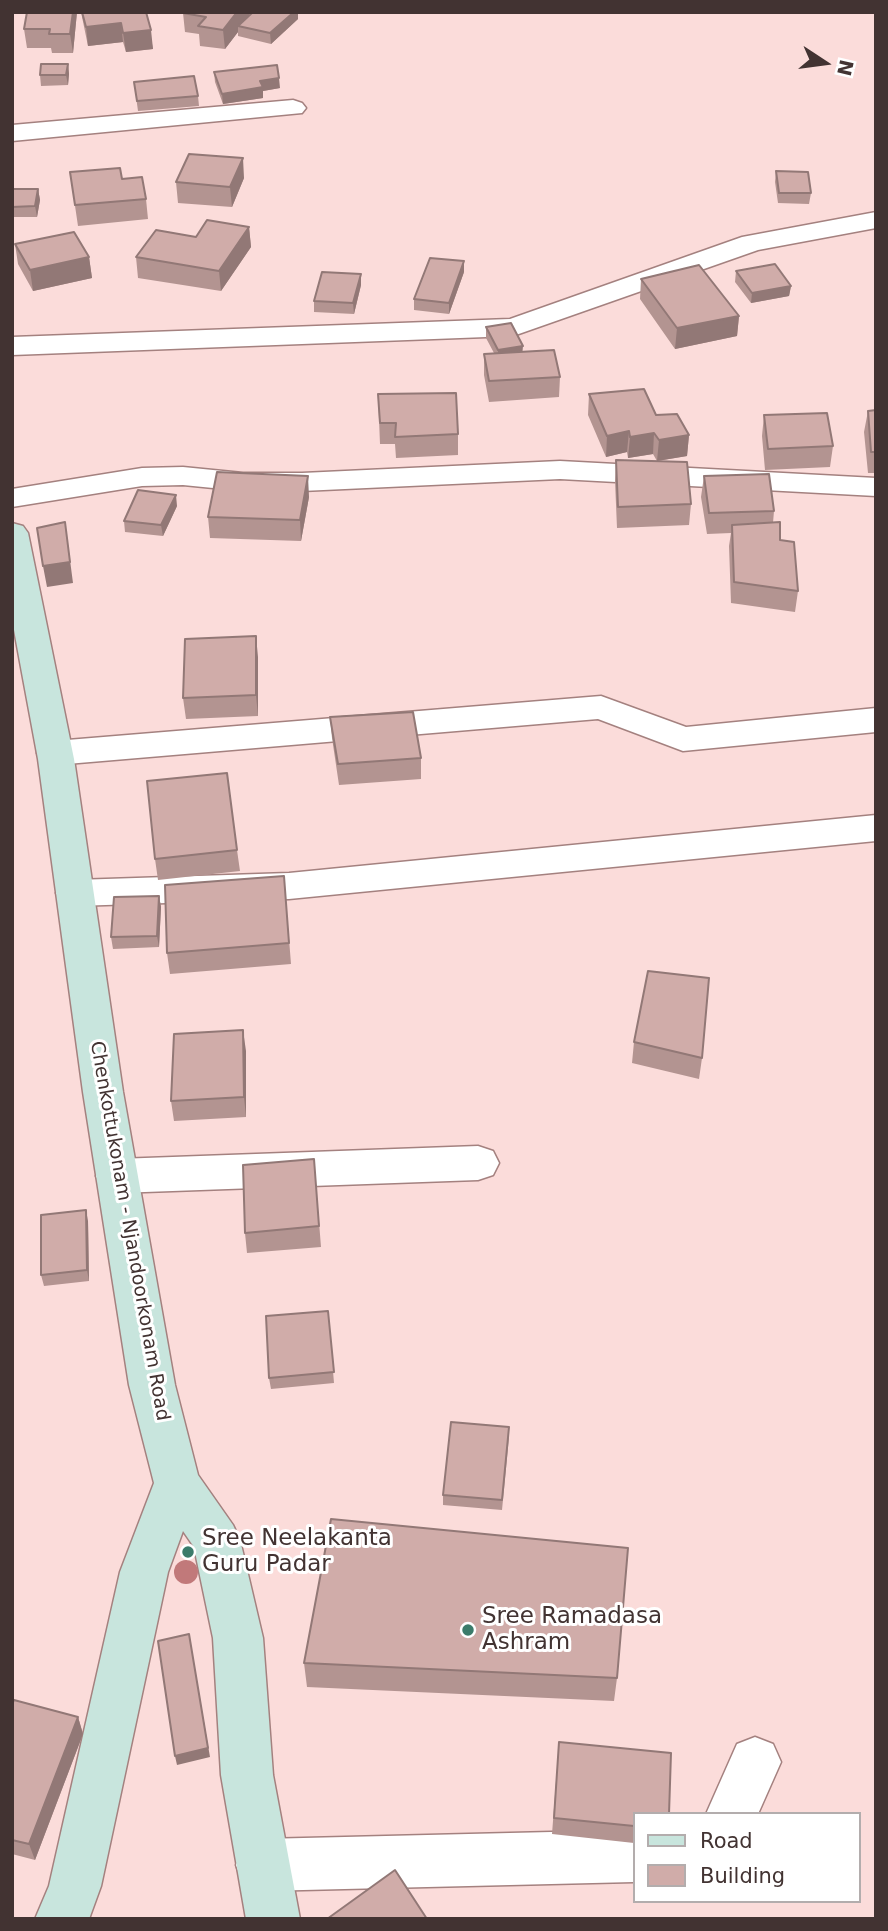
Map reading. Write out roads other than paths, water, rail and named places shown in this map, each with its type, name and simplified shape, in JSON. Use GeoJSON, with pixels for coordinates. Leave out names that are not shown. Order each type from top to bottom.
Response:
{"type":"FeatureCollection","features":[{"type":"Feature","properties":{"kind":"main road","name":"Chenkottukonam - Njandoorkonam Road"},"geometry":{"type":"LineString","coordinates":[[12,533],[55,753],[117,1176],[152,1385],[177,1483]]}},
{"type":"Feature","properties":{"kind":"main road"},"geometry":{"type":"LineString","coordinates":[[177,1483],[216,1540],[238,1638],[247,1775],[273,1919]]}},
{"type":"Feature","properties":{"kind":"main road"},"geometry":{"type":"LineString","coordinates":[[62,1919],[75,1886],[144,1572],[177,1483]]}},
{"type":"Feature","properties":{"kind":"street"},"geometry":{"type":"LineString","coordinates":[[12,134],[293,108]]}},
{"type":"Feature","properties":{"kind":"street"},"geometry":{"type":"LineString","coordinates":[[12,346],[513,327],[752,243],[874,221]]}},
{"type":"Feature","properties":{"kind":"street"},"geometry":{"type":"LineString","coordinates":[[12,498],[142,477],[183,476],[243,482],[315,482],[561,470],[756,483],[876,487]]}},
{"type":"Feature","properties":{"kind":"street"},"geometry":{"type":"LineString","coordinates":[[55,753],[601,707],[683,739],[876,720]]}},
{"type":"Feature","properties":{"kind":"street"},"geometry":{"type":"LineString","coordinates":[[75,893],[289,886],[876,828]]}},
{"type":"Feature","properties":{"kind":"street"},"geometry":{"type":"LineString","coordinates":[[117,1176],[478,1163]]}},
{"type":"Feature","properties":{"kind":"street"},"geometry":{"type":"LineString","coordinates":[[733,1812],[755,1762]]}},
{"type":"Feature","properties":{"kind":"street"},"geometry":{"type":"LineString","coordinates":[[262,1865],[632,1856]]}},
{"type":"Feature","properties":{"kind":"place","name":"Sree Neelakanta Guru Padar"},"geometry":{"type":"Point","coordinates":[188,1552]}},
{"type":"Feature","properties":{"kind":"place","name":"Sree Ramadasa Ashram"},"geometry":{"type":"Point","coordinates":[468,1630]}}]}
